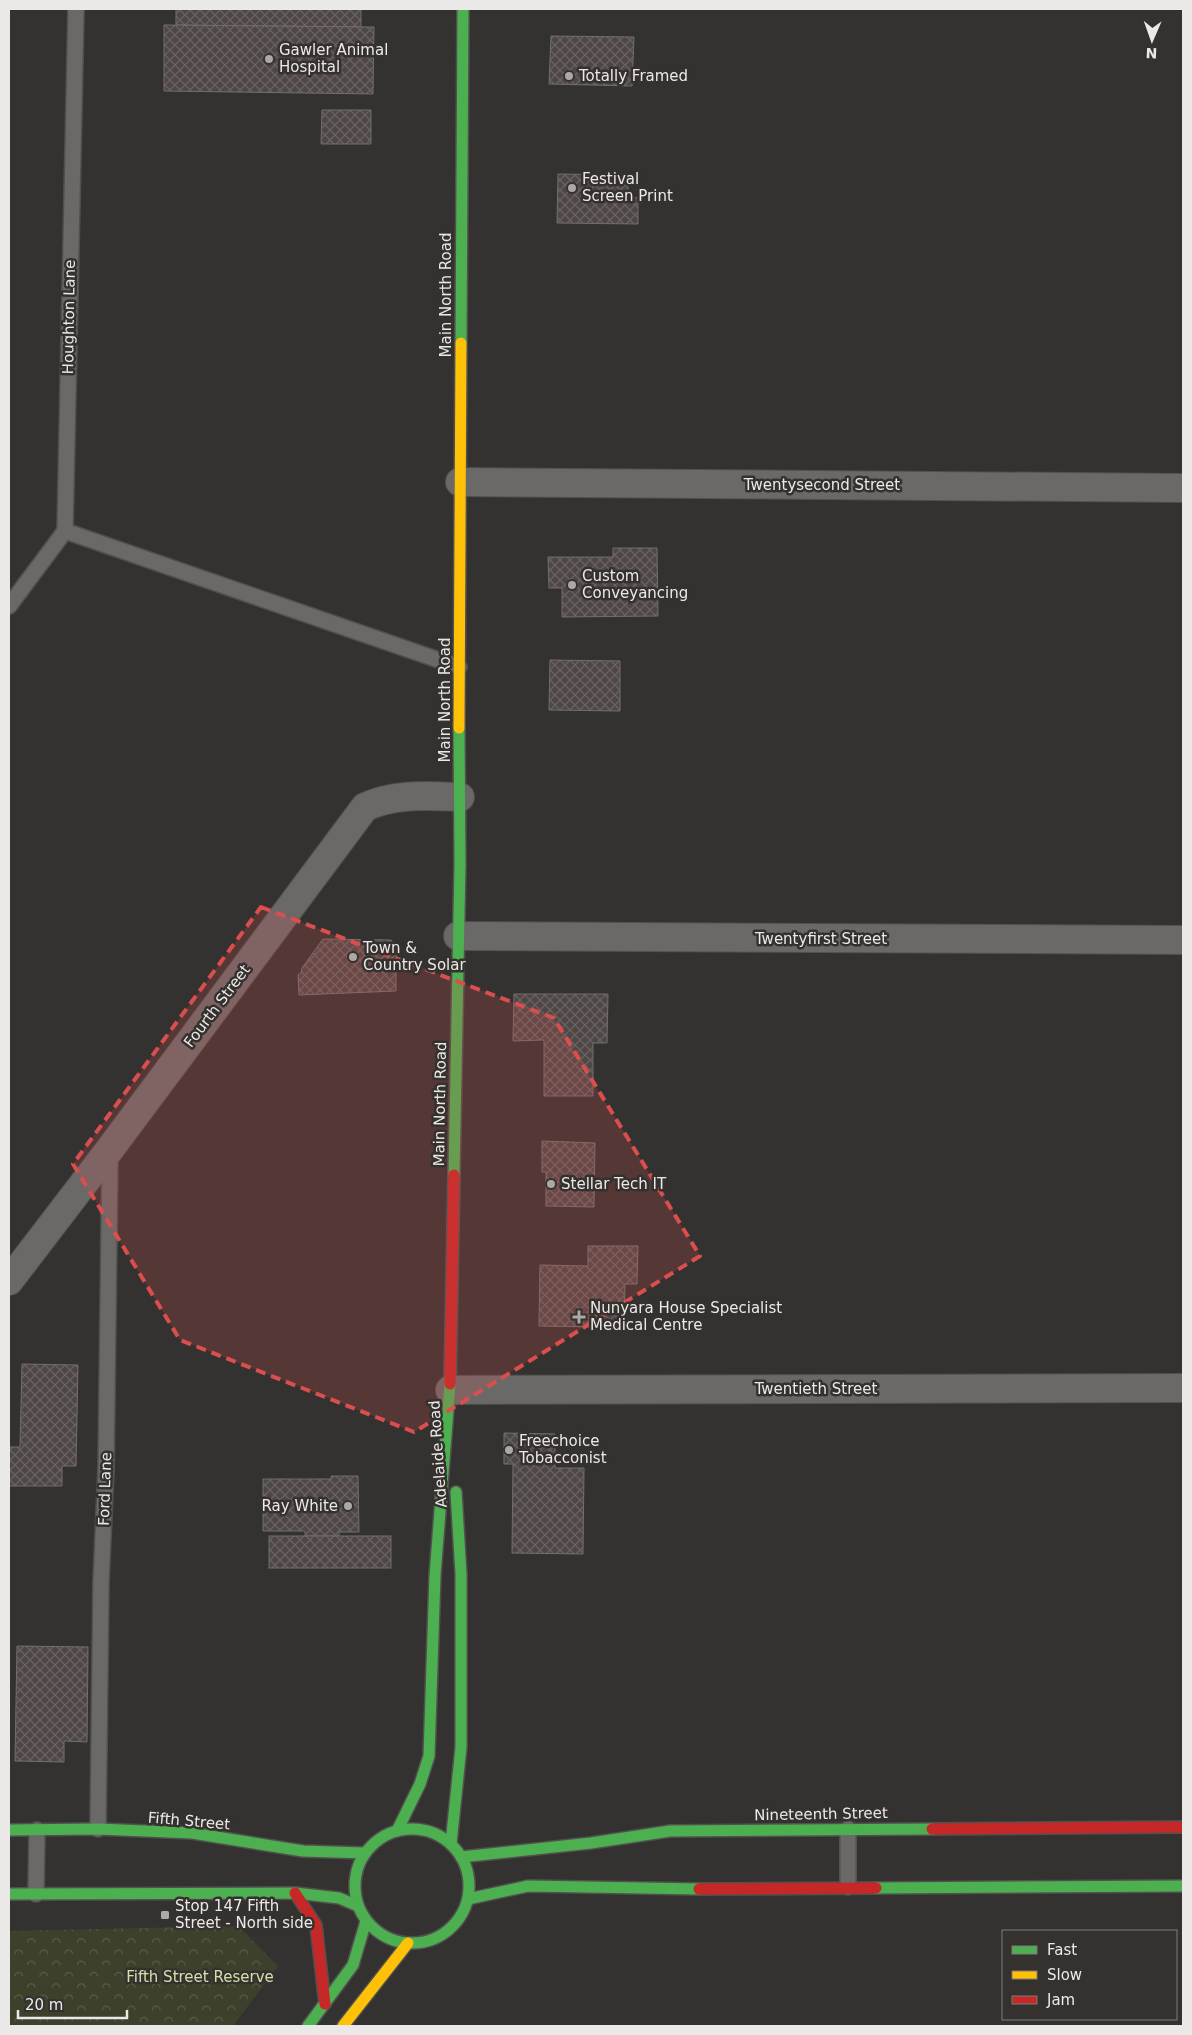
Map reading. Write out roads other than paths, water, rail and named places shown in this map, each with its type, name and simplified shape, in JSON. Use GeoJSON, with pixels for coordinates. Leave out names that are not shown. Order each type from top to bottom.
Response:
{"type":"FeatureCollection","features":[{"type":"Feature","properties":{"kind":"main road","name":"Main North Road"},"geometry":{"type":"LineString","coordinates":[[450,1390],[460,797],[463,9]]}},
{"type":"Feature","properties":{"kind":"main road","name":"Adelaide Road"},"geometry":{"type":"LineString","coordinates":[[397,1831],[420,1784],[429,1756],[435,1574],[450,1390]]}},
{"type":"Feature","properties":{"kind":"main road","name":"Adelaide Road"},"geometry":{"type":"LineString","coordinates":[[450,1390],[461,1593],[462,1747],[451,1844]]}},
{"type":"Feature","properties":{"kind":"main road","name":"Nineteenth Street"},"geometry":{"type":"LineString","coordinates":[[461,1857],[591,1843],[670,1831],[1183,1827]]}},
{"type":"Feature","properties":{"kind":"main road","name":"Fifth Street"},"geometry":{"type":"LineString","coordinates":[[9,1830],[98,1829],[192,1833],[303,1851],[365,1853]]}},
{"type":"Feature","properties":{"kind":"main road"},"geometry":{"type":"LineString","coordinates":[[397,1831],[425,1831],[451,1844],[461,1857],[468,1877],[468,1899],[460,1918],[446,1932],[428,1941],[408,1943],[392,1940],[378,1932],[366,1921],[358,1906],[354,1888],[357,1870],[365,1853],[379,1839],[397,1831]]}},
{"type":"Feature","properties":{"kind":"main road"},"geometry":{"type":"LineString","coordinates":[[468,1899],[528,1886],[652,1889],[1183,1886]]}},
{"type":"Feature","properties":{"kind":"main road"},"geometry":{"type":"LineString","coordinates":[[9,1894],[295,1893],[339,1898],[358,1906]]}},
{"type":"Feature","properties":{"kind":"main road"},"geometry":{"type":"LineString","coordinates":[[295,1893],[316,1925],[325,2004]]}},
{"type":"Feature","properties":{"kind":"main road"},"geometry":{"type":"LineString","coordinates":[[308,2026],[353,1964],[366,1921]]}},
{"type":"Feature","properties":{"kind":"main road"},"geometry":{"type":"LineString","coordinates":[[343,2026],[408,1943]]}},
{"type":"Feature","properties":{"kind":"street","name":"Twentysecond Street"},"geometry":{"type":"LineString","coordinates":[[460,482],[1183,488]]}},
{"type":"Feature","properties":{"kind":"street","name":"Fourth Street"},"geometry":{"type":"LineString","coordinates":[[9,1281],[365,807],[380,800],[398,796],[460,797]]}},
{"type":"Feature","properties":{"kind":"street","name":"Twentyfirst Street"},"geometry":{"type":"LineString","coordinates":[[458,936],[1183,940]]}},
{"type":"Feature","properties":{"kind":"street","name":"Twentieth Street"},"geometry":{"type":"LineString","coordinates":[[450,1390],[1183,1388]]}},
{"type":"Feature","properties":{"kind":"lane","name":"Houghton Lane"},"geometry":{"type":"LineString","coordinates":[[65,531],[76,9]]}},
{"type":"Feature","properties":{"kind":"lane"},"geometry":{"type":"LineString","coordinates":[[9,606],[65,531],[459,667]]}},
{"type":"Feature","properties":{"kind":"lane","name":"Ford Lane"},"geometry":{"type":"LineString","coordinates":[[98,1829],[101,1582],[106,1468],[110,1149]]}},
{"type":"Feature","properties":{"kind":"lane"},"geometry":{"type":"LineString","coordinates":[[848,1829],[848,1887]]}},
{"type":"Feature","properties":{"kind":"lane"},"geometry":{"type":"LineString","coordinates":[[36,1894],[37,1830]]}},
{"type":"Feature","properties":{"kind":"place","name":"Gawler Animal Hospital"},"geometry":{"type":"Point","coordinates":[269,59]}},
{"type":"Feature","properties":{"kind":"place","name":"Totally Framed"},"geometry":{"type":"Point","coordinates":[569,76]}},
{"type":"Feature","properties":{"kind":"place","name":"Festival Screen Print"},"geometry":{"type":"Point","coordinates":[572,188]}},
{"type":"Feature","properties":{"kind":"place","name":"Custom Conveyancing"},"geometry":{"type":"Point","coordinates":[572,585]}},
{"type":"Feature","properties":{"kind":"place","name":"Town & Country Solar"},"geometry":{"type":"Point","coordinates":[353,957]}},
{"type":"Feature","properties":{"kind":"place","name":"Stellar Tech IT"},"geometry":{"type":"Point","coordinates":[551,1184]}},
{"type":"Feature","properties":{"kind":"place","name":"Nunyara House Specialist Medical Centre"},"geometry":{"type":"Point","coordinates":[579,1317]}},
{"type":"Feature","properties":{"kind":"place","name":"Freechoice Tobacconist"},"geometry":{"type":"Point","coordinates":[509,1450]}},
{"type":"Feature","properties":{"kind":"place","name":"Ray White"},"geometry":{"type":"Point","coordinates":[348,1506]}},
{"type":"Feature","properties":{"kind":"place","name":"Stop 147 Fifth Street - North side"},"geometry":{"type":"Point","coordinates":[165,1915]}},
{"type":"Feature","properties":{"kind":"park label","name":"Fifth Street Reserve"},"geometry":{"type":"Point","coordinates":[200,1977]}}]}
